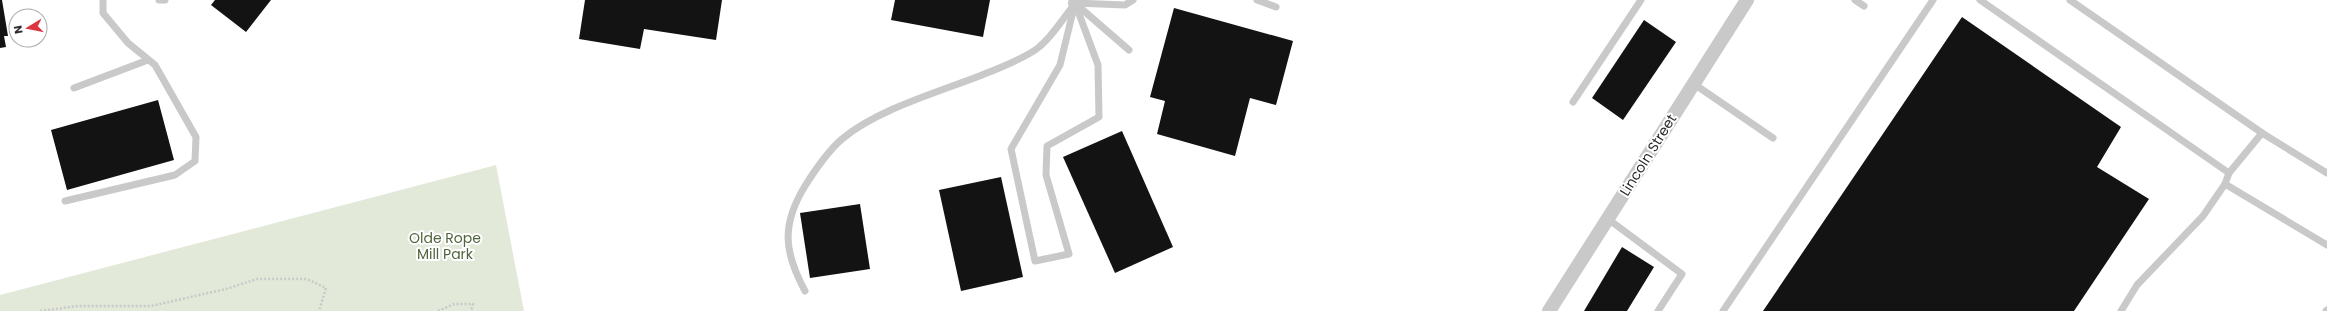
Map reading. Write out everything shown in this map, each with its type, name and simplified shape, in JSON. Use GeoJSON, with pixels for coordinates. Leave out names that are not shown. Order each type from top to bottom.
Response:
{"type":"FeatureCollection","features":[{"type":"Feature","properties":{"kind":"street","name":"Lincoln Street"},"geometry":{"type":"LineString","coordinates":[[1550,311],[1747,0]]}},
{"type":"Feature","properties":{"kind":"lane"},"geometry":{"type":"LineString","coordinates":[[65,201],[175,175],[195,161],[196,137],[155,65],[128,43],[103,13],[103,0]]}},
{"type":"Feature","properties":{"kind":"lane"},"geometry":{"type":"LineString","coordinates":[[159,0],[165,0]]}},
{"type":"Feature","properties":{"kind":"lane"},"geometry":{"type":"LineString","coordinates":[[1076,2],[1125,5],[1133,0]]}},
{"type":"Feature","properties":{"kind":"lane"},"geometry":{"type":"LineString","coordinates":[[1256,0],[1276,7]]}},
{"type":"Feature","properties":{"kind":"lane"},"geometry":{"type":"LineString","coordinates":[[1573,102],[1641,0]]}},
{"type":"Feature","properties":{"kind":"lane"},"geometry":{"type":"LineString","coordinates":[[1855,0],[1864,6]]}},
{"type":"Feature","properties":{"kind":"lane"},"geometry":{"type":"LineString","coordinates":[[1723,311],[1933,0]]}},
{"type":"Feature","properties":{"kind":"lane"},"geometry":{"type":"LineString","coordinates":[[1980,0],[2230,173]]}},
{"type":"Feature","properties":{"kind":"lane"},"geometry":{"type":"LineString","coordinates":[[2070,0],[2262,133],[2327,174]]}},
{"type":"Feature","properties":{"kind":"lane"},"geometry":{"type":"LineString","coordinates":[[1076,2],[1098,65],[1099,117],[1047,146],[1046,175],[1069,254],[1036,261],[1011,149],[1060,66],[1076,2]]}},
{"type":"Feature","properties":{"kind":"lane"},"geometry":{"type":"LineString","coordinates":[[1076,2],[1129,50]]}},
{"type":"Feature","properties":{"kind":"lane"},"geometry":{"type":"LineString","coordinates":[[805,291],[795,273],[788,246],[788,220],[798,197],[815,170],[842,139],[877,116],[995,69],[1039,48],[1076,2]]}},
{"type":"Feature","properties":{"kind":"lane"},"geometry":{"type":"LineString","coordinates":[[74,88],[148,60]]}},
{"type":"Feature","properties":{"kind":"lane"},"geometry":{"type":"LineString","coordinates":[[1694,84],[1773,138]]}},
{"type":"Feature","properties":{"kind":"lane"},"geometry":{"type":"LineString","coordinates":[[2121,311],[2137,285],[2203,216],[2225,184],[2230,173],[2262,133]]}},
{"type":"Feature","properties":{"kind":"lane"},"geometry":{"type":"LineString","coordinates":[[2225,184],[2327,245]]}},
{"type":"Feature","properties":{"kind":"lane"},"geometry":{"type":"LineString","coordinates":[[1608,219],[1682,274],[1658,311]]}},
{"type":"Feature","properties":{"kind":"path"},"geometry":{"type":"LineString","coordinates":[[40,311],[78,306],[151,306],[226,289],[257,279],[307,279],[326,288],[319,311]]}},
{"type":"Feature","properties":{"kind":"path"},"geometry":{"type":"LineString","coordinates":[[438,311],[454,304],[473,304],[471,311]]}},
{"type":"Feature","properties":{"kind":"green space","name":"Olde Rope Mill Park"},"geometry":{"type":"Polygon","coordinates":[[[496,165],[524,311],[0,311],[0,295],[496,165]]]}},
{"type":"Feature","properties":{"kind":"building"},"geometry":{"type":"Polygon","coordinates":[[[0,0],[2,0],[8,36],[4,36],[6,47],[0,48],[0,0]]]}},
{"type":"Feature","properties":{"kind":"building"},"geometry":{"type":"Polygon","coordinates":[[[215,0],[271,0],[246,32],[211,5],[215,0]]]}},
{"type":"Feature","properties":{"kind":"building"},"geometry":{"type":"Polygon","coordinates":[[[585,0],[722,0],[716,40],[644,29],[640,49],[579,39],[585,0]]]}},
{"type":"Feature","properties":{"kind":"building"},"geometry":{"type":"Polygon","coordinates":[[[895,0],[990,0],[983,37],[891,20],[895,0]]]}},
{"type":"Feature","properties":{"kind":"building"},"geometry":{"type":"Polygon","coordinates":[[[1174,8],[1293,41],[1276,105],[1250,98],[1235,156],[1157,134],[1165,101],[1150,97],[1174,8]]]}},
{"type":"Feature","properties":{"kind":"building"},"geometry":{"type":"Polygon","coordinates":[[[1962,17],[2121,127],[2097,167],[2149,199],[2074,311],[1763,311],[1962,17]]]}},
{"type":"Feature","properties":{"kind":"building"},"geometry":{"type":"Polygon","coordinates":[[[1644,20],[1676,42],[1623,120],[1592,98],[1644,20]]]}},
{"type":"Feature","properties":{"kind":"building"},"geometry":{"type":"Polygon","coordinates":[[[158,100],[174,160],[67,190],[51,130],[158,100]]]}},
{"type":"Feature","properties":{"kind":"building"},"geometry":{"type":"Polygon","coordinates":[[[1122,131],[1173,247],[1115,273],[1063,157],[1122,131]]]}},
{"type":"Feature","properties":{"kind":"building"},"geometry":{"type":"Polygon","coordinates":[[[1001,177],[1023,277],[961,291],[939,190],[1001,177]]]}},
{"type":"Feature","properties":{"kind":"building"},"geometry":{"type":"Polygon","coordinates":[[[860,204],[870,269],[810,278],[800,213],[860,204]]]}},
{"type":"Feature","properties":{"kind":"building"},"geometry":{"type":"Polygon","coordinates":[[[1622,247],[1654,267],[1627,311],[1584,311],[1622,247]]]}}]}
